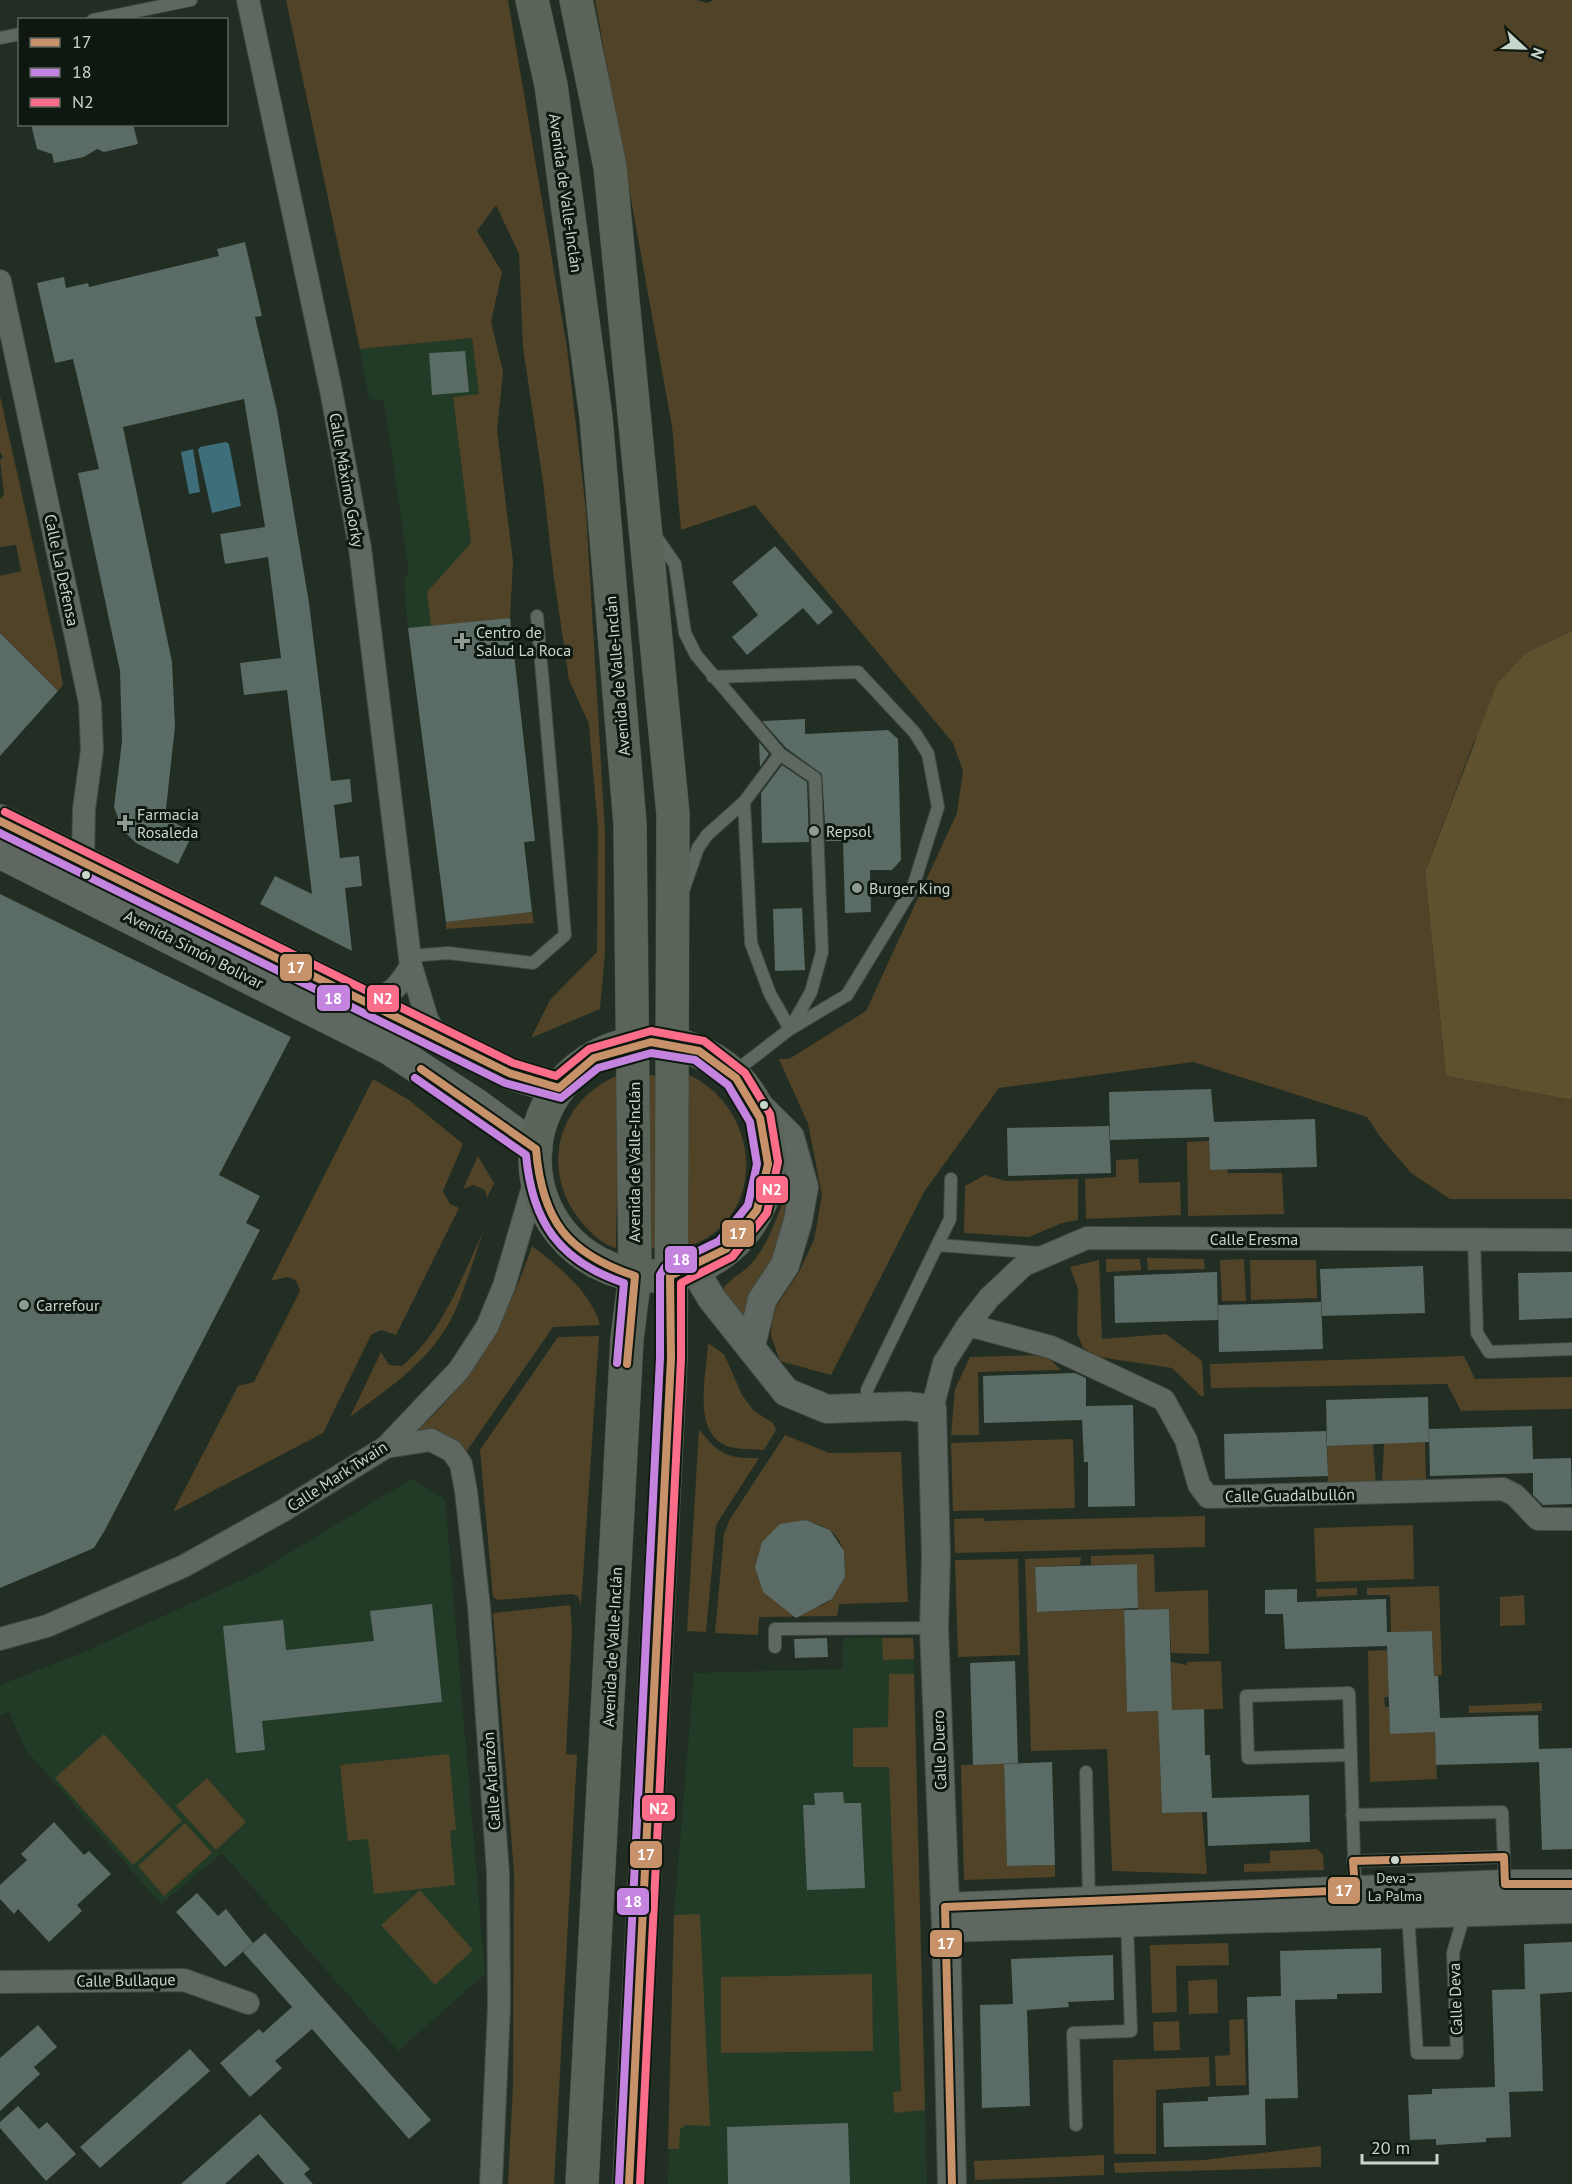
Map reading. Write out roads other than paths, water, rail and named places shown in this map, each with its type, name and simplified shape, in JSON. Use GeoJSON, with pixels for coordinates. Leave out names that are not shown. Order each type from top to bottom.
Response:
{"type":"FeatureCollection","features":[{"type":"Feature","properties":{"kind":"main road","name":"Avenida de Valle-Inclán"},"geometry":{"type":"LineString","coordinates":[[532,0],[551,86],[596,417],[630,824],[635,1276],[627,1339],[582,2184]]}},
{"type":"Feature","properties":{"kind":"main road"},"geometry":{"type":"LineString","coordinates":[[576,0],[610,167],[673,814],[672,1043],[682,1273],[670,1358],[629,2184]]}},
{"type":"Feature","properties":{"kind":"main road","name":"Avenida Simón Bolivar"},"geometry":{"type":"LineString","coordinates":[[0,821],[509,1073],[559,1088]]}},
{"type":"Feature","properties":{"kind":"main road","name":"Avenida Simón Bolivar"},"geometry":{"type":"LineString","coordinates":[[0,852],[389,1048],[476,1105],[536,1161]]}},
{"type":"Feature","properties":{"kind":"main road"},"geometry":{"type":"LineString","coordinates":[[634,1043],[672,1043],[694,1049],[715,1059],[732,1073],[756,1103],[768,1141],[767,1181],[754,1218],[728,1249],[682,1273],[635,1276],[598,1263],[581,1253],[561,1233],[545,1208],[536,1161],[544,1116],[559,1088],[592,1058],[634,1043]]}},
{"type":"Feature","properties":{"kind":"street","name":"Calle Máximo Gorky"},"geometry":{"type":"LineString","coordinates":[[248,0],[331,390],[360,548],[410,961],[427,1019],[438,1038]]}},
{"type":"Feature","properties":{"kind":"street","name":"Calle La Defensa"},"geometry":{"type":"LineString","coordinates":[[0,281],[90,703],[92,750],[84,809],[84,862]]}},
{"type":"Feature","properties":{"kind":"street"},"geometry":{"type":"LineString","coordinates":[[356,998],[384,996],[399,984],[410,961]]}},
{"type":"Feature","properties":{"kind":"street"},"geometry":{"type":"LineString","coordinates":[[751,1346],[762,1300],[785,1265],[798,1221],[804,1186],[790,1137],[756,1103]]}},
{"type":"Feature","properties":{"kind":"street","name":"Calle Mark Twain"},"geometry":{"type":"LineString","coordinates":[[0,1639],[47,1626],[184,1566],[284,1510],[386,1447],[459,1370],[487,1328],[504,1286],[536,1161]]}},
{"type":"Feature","properties":{"kind":"street","name":"Calle Eresma"},"geometry":{"type":"LineString","coordinates":[[968,1325],[989,1298],[1024,1265],[1087,1238],[1572,1240]]}},
{"type":"Feature","properties":{"kind":"street"},"geometry":{"type":"LineString","coordinates":[[682,1273],[712,1299],[786,1392],[827,1409],[868,1407],[932,1409]]}},
{"type":"Feature","properties":{"kind":"street","name":"Calle Duero"},"geometry":{"type":"LineString","coordinates":[[952,2184],[934,1628],[936,1556],[932,1409],[944,1363],[968,1325]]}},
{"type":"Feature","properties":{"kind":"street","name":"Calle Guadalbullón"},"geometry":{"type":"LineString","coordinates":[[968,1325],[1051,1347],[1164,1400],[1186,1440],[1199,1485],[1208,1497],[1503,1489],[1515,1495],[1530,1514],[1538,1519],[1572,1519]]}},
{"type":"Feature","properties":{"kind":"street","name":"Calle Arlanzón"},"geometry":{"type":"LineString","coordinates":[[386,1447],[431,1440],[452,1451],[461,1464],[466,1491],[479,1607],[498,1873],[499,2007],[492,2184]]}},
{"type":"Feature","properties":{"kind":"street"},"geometry":{"type":"LineString","coordinates":[[0,1652],[47,1626]]}},
{"type":"Feature","properties":{"kind":"street"},"geometry":{"type":"LineString","coordinates":[[945,1917],[1089,1900],[1355,1890],[1504,1870],[1572,1884]]}},
{"type":"Feature","properties":{"kind":"street"},"geometry":{"type":"LineString","coordinates":[[945,1917],[1127,1923],[1572,1909]]}},
{"type":"Feature","properties":{"kind":"street","name":"Calle Bullaque"},"geometry":{"type":"LineString","coordinates":[[0,1982],[184,1980],[248,2003]]}},
{"type":"Feature","properties":{"kind":"lane"},"geometry":{"type":"LineString","coordinates":[[103,18],[191,0]]}},
{"type":"Feature","properties":{"kind":"lane"},"geometry":{"type":"LineString","coordinates":[[0,38],[18,34]]}},
{"type":"Feature","properties":{"kind":"lane"},"geometry":{"type":"LineString","coordinates":[[644,520],[675,564],[685,633],[696,655],[780,754],[815,778],[822,952],[811,992],[790,1029]]}},
{"type":"Feature","properties":{"kind":"lane"},"geometry":{"type":"LineString","coordinates":[[410,961],[448,953],[533,963],[565,935],[537,615]]}},
{"type":"Feature","properties":{"kind":"lane"},"geometry":{"type":"LineString","coordinates":[[713,677],[858,672],[915,733],[928,754],[938,807],[913,886],[847,995],[790,1029],[732,1073]]}},
{"type":"Feature","properties":{"kind":"lane"},"geometry":{"type":"LineString","coordinates":[[673,924],[698,848],[707,835],[744,802],[780,754]]}},
{"type":"Feature","properties":{"kind":"lane"},"geometry":{"type":"LineString","coordinates":[[744,802],[751,943],[770,994],[790,1029]]}},
{"type":"Feature","properties":{"kind":"lane"},"geometry":{"type":"LineString","coordinates":[[868,1407],[867,1390],[950,1219],[951,1179]]}},
{"type":"Feature","properties":{"kind":"lane"},"geometry":{"type":"LineString","coordinates":[[1474,1240],[1477,1333],[1489,1352],[1572,1349]]}},
{"type":"Feature","properties":{"kind":"lane"},"geometry":{"type":"LineString","coordinates":[[938,1245],[1048,1254]]}},
{"type":"Feature","properties":{"kind":"lane"},"geometry":{"type":"LineString","coordinates":[[775,1647],[775,1629],[934,1628]]}},
{"type":"Feature","properties":{"kind":"lane"},"geometry":{"type":"LineString","coordinates":[[1350,1755],[1248,1758],[1246,1696],[1349,1693],[1355,1890]]}},
{"type":"Feature","properties":{"kind":"lane"},"geometry":{"type":"LineString","coordinates":[[1086,1772],[1089,1900]]}},
{"type":"Feature","properties":{"kind":"lane"},"geometry":{"type":"LineString","coordinates":[[1352,1815],[1502,1812],[1504,1870],[1353,1861]]}},
{"type":"Feature","properties":{"kind":"lane","name":"Calle Deva"},"geometry":{"type":"LineString","coordinates":[[1408,1914],[1417,2053],[1457,2053],[1453,1953],[1465,1912]]}},
{"type":"Feature","properties":{"kind":"lane"},"geometry":{"type":"LineString","coordinates":[[1076,2125],[1073,2033],[1131,2031],[1127,1923]]}},
{"type":"Feature","properties":{"kind":"water"},"geometry":{"type":"Polygon","coordinates":[[[226,442],[229,444],[241,506],[212,513],[198,450],[200,447],[226,442]]]}},
{"type":"Feature","properties":{"kind":"water"},"geometry":{"type":"Polygon","coordinates":[[[193,449],[200,492],[189,494],[181,452],[193,449]]]}},
{"type":"Feature","properties":{"kind":"place","name":"Centro de Salud La Roca"},"geometry":{"type":"Point","coordinates":[462,641]}},
{"type":"Feature","properties":{"kind":"place","name":"Farmacia Rosaleda"},"geometry":{"type":"Point","coordinates":[125,823]}},
{"type":"Feature","properties":{"kind":"place","name":"Repsol"},"geometry":{"type":"Point","coordinates":[814,831]}},
{"type":"Feature","properties":{"kind":"place","name":"Burger King"},"geometry":{"type":"Point","coordinates":[857,888]}},
{"type":"Feature","properties":{"kind":"place","name":"Carrefour"},"geometry":{"type":"Point","coordinates":[24,1305]}},
{"type":"Feature","properties":{"kind":"place","name":"Deva - La Palma"},"geometry":{"type":"Point","coordinates":[1395,1860]}}]}
